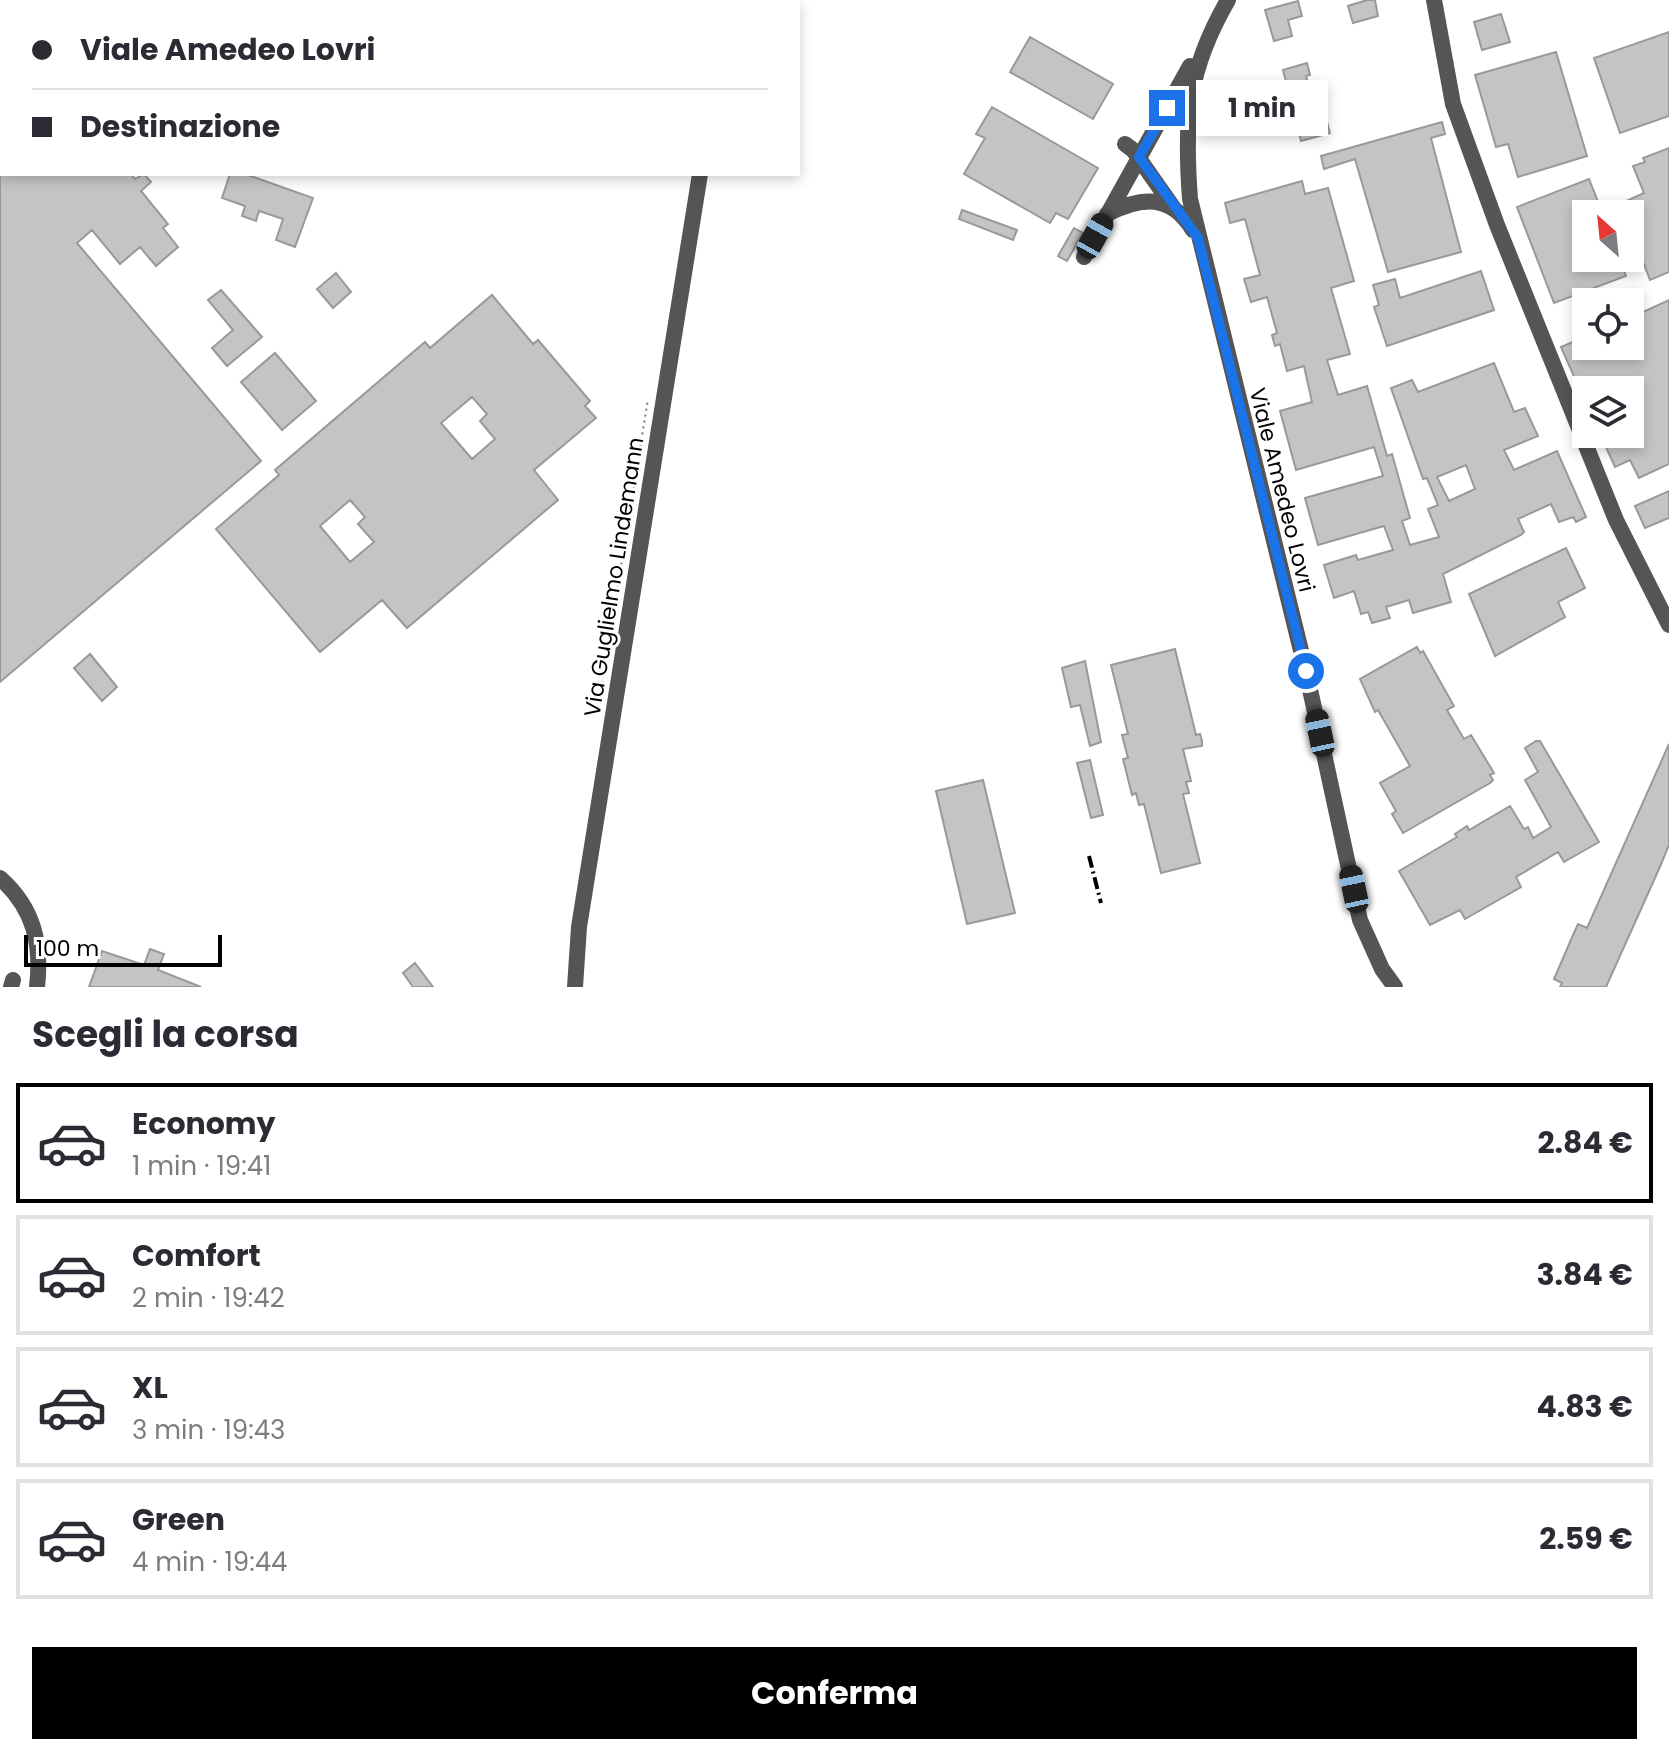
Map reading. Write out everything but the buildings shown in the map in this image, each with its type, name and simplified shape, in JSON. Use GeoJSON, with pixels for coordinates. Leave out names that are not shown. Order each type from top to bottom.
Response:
{"type":"FeatureCollection","features":[{"type":"Feature","properties":{"kind":"street","name":"Viale Amedeo Lovri"},"geometry":{"type":"LineString","coordinates":[[1228,0],[1208,34],[1191,83],[1185,139],[1190,199],[1306,671],[1360,920],[1382,969],[1395,987]]}},
{"type":"Feature","properties":{"kind":"street"},"geometry":{"type":"LineString","coordinates":[[1434,0],[1453,104],[1497,225],[1616,520],[1669,625]]}},
{"type":"Feature","properties":{"kind":"street"},"geometry":{"type":"LineString","coordinates":[[1084,257],[1208,34]]}},
{"type":"Feature","properties":{"kind":"street"},"geometry":{"type":"LineString","coordinates":[[1125,144],[1139,157],[1173,207]]}},
{"type":"Feature","properties":{"kind":"street","name":"Via Guglielmo Lindemann"},"geometry":{"type":"LineString","coordinates":[[575,987],[579,927],[700,176]]}},
{"type":"Feature","properties":{"kind":"street"},"geometry":{"type":"LineString","coordinates":[[1107,214],[1134,203],[1162,202],[1185,217],[1198,238]]}},
{"type":"Feature","properties":{"kind":"street"},"geometry":{"type":"LineString","coordinates":[[0,878],[15,893],[37,937],[40,955],[37,987]]}},
{"type":"Feature","properties":{"kind":"railway"},"geometry":{"type":"LineString","coordinates":[[1089,856],[1101,903]]}},
{"type":"Feature","properties":{"kind":"route"},"geometry":{"type":"LineString","coordinates":[[1167,108],[1139,157],[1198,238],[1306,671]]}}]}
